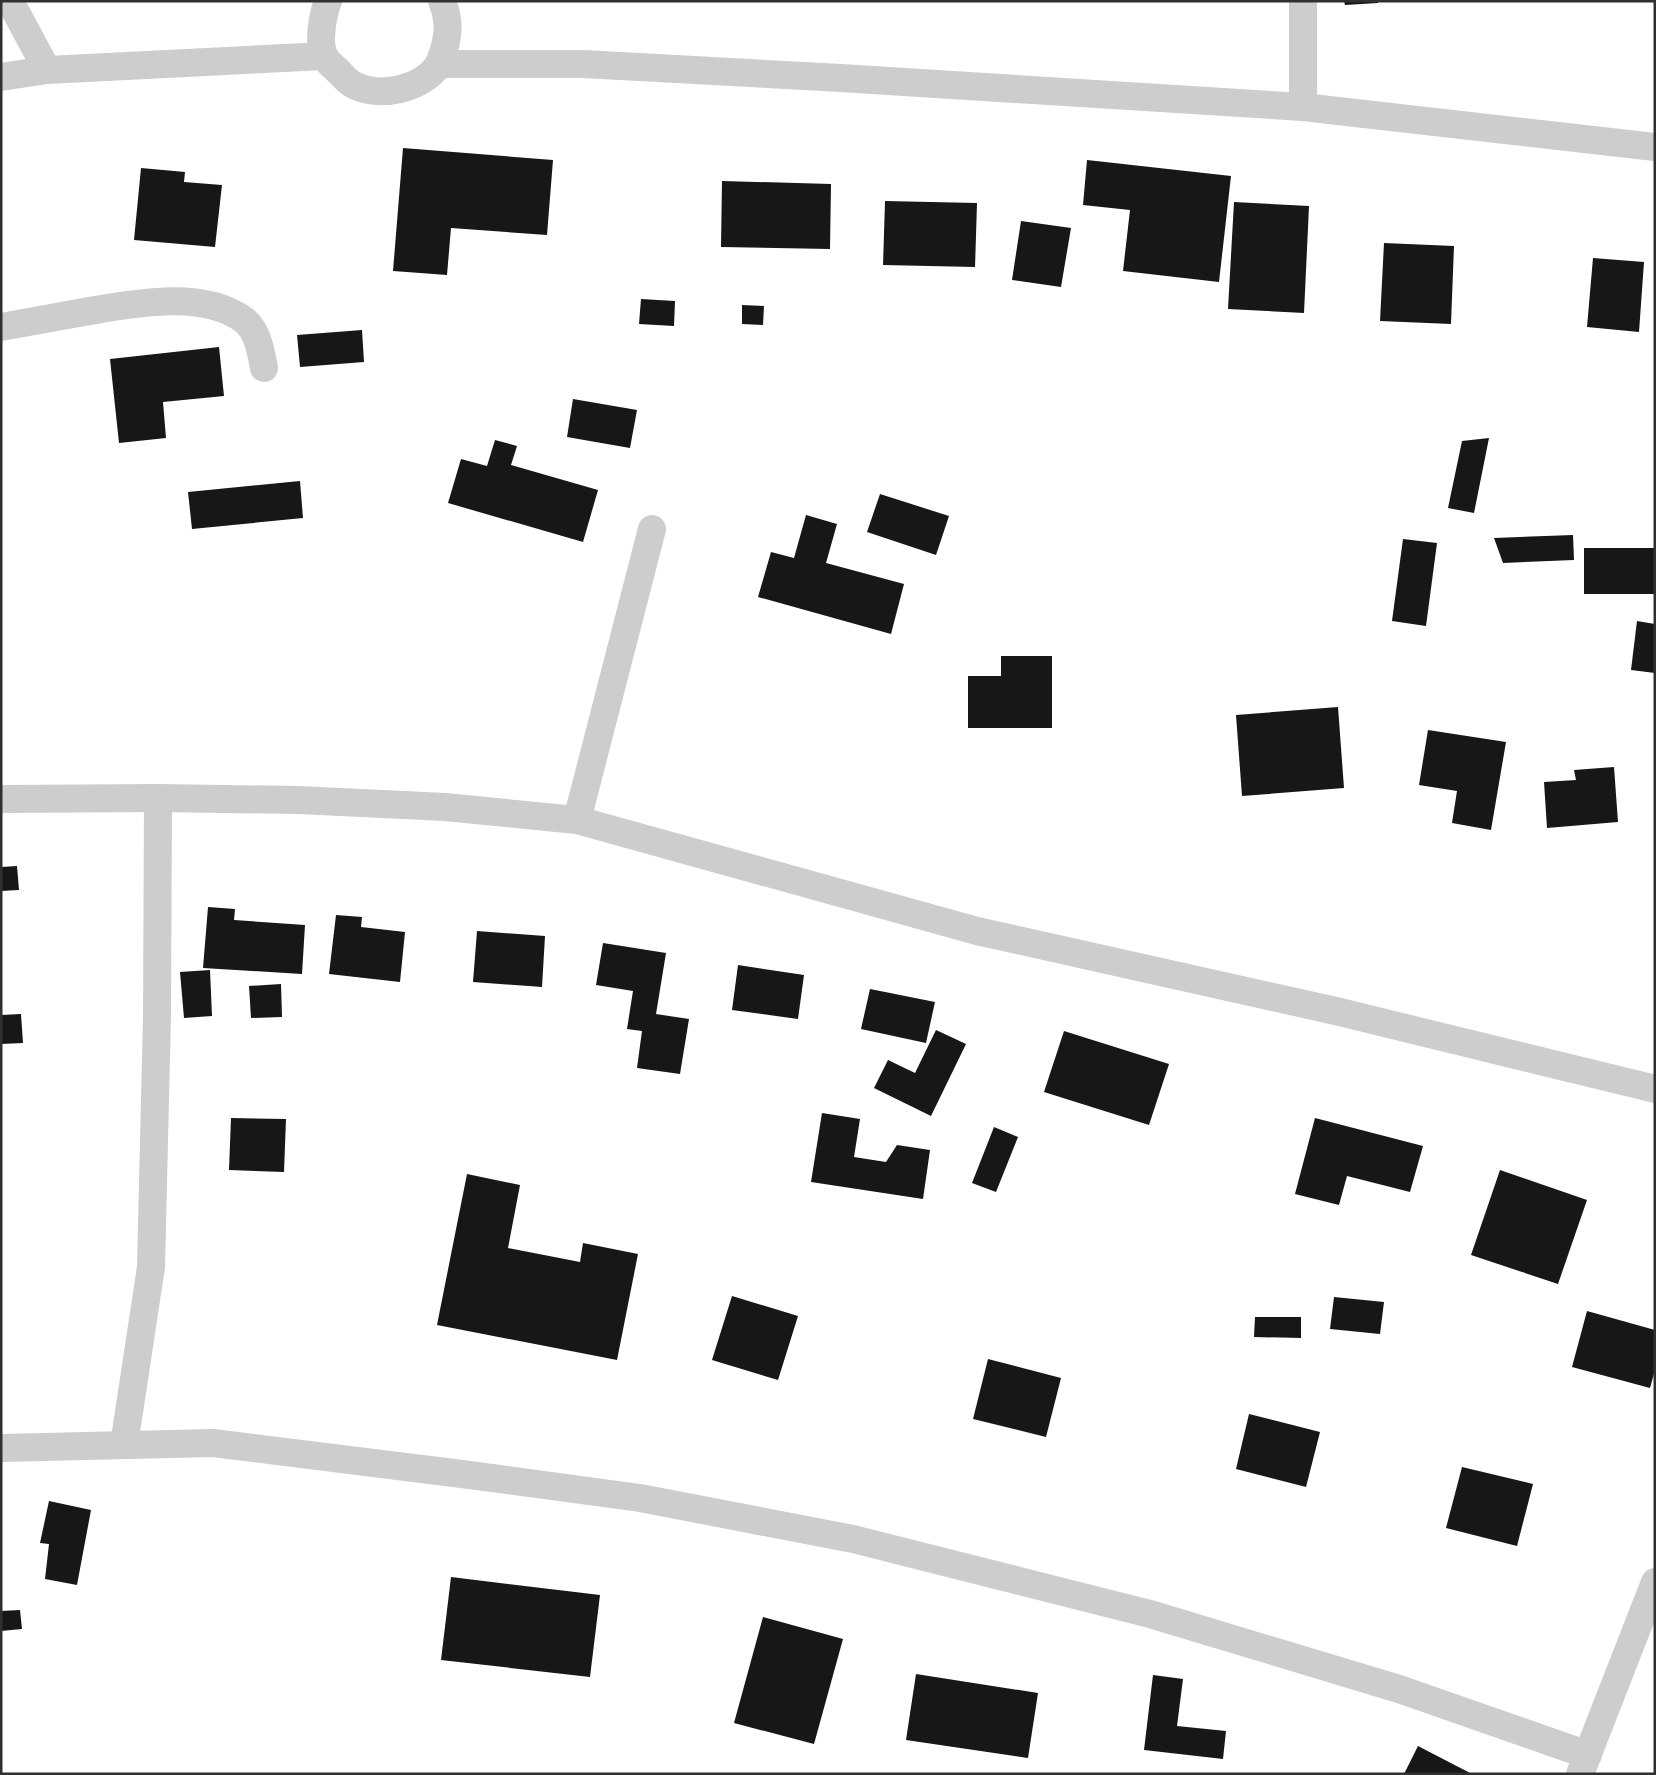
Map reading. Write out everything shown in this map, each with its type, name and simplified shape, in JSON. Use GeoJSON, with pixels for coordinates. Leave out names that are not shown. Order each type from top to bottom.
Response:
{"type":"FeatureCollection","features":[{"type":"Feature","properties":{"kind":"street"},"geometry":{"type":"LineString","coordinates":[[10,1],[47,70]]}},
{"type":"Feature","properties":{"kind":"street"},"geometry":{"type":"LineString","coordinates":[[328,1],[323,13],[321,34],[324,56],[352,84],[365,89],[387,92],[409,87],[428,75],[439,64],[448,37],[448,23],[442,1]]}},
{"type":"Feature","properties":{"kind":"street"},"geometry":{"type":"LineString","coordinates":[[1302,1],[1303,107]]}},
{"type":"Feature","properties":{"kind":"street"},"geometry":{"type":"LineString","coordinates":[[1,77],[47,70],[324,56]]}},
{"type":"Feature","properties":{"kind":"street"},"geometry":{"type":"LineString","coordinates":[[439,64],[583,64],[1303,107],[1655,147]]}},
{"type":"Feature","properties":{"kind":"street"},"geometry":{"type":"LineString","coordinates":[[1,327],[149,301],[205,303],[245,320],[253,330],[261,348],[264,368]]}},
{"type":"Feature","properties":{"kind":"street"},"geometry":{"type":"LineString","coordinates":[[578,820],[652,529]]}},
{"type":"Feature","properties":{"kind":"street"},"geometry":{"type":"LineString","coordinates":[[124,1445],[151,1267],[157,1016],[158,798]]}},
{"type":"Feature","properties":{"kind":"street"},"geometry":{"type":"LineString","coordinates":[[1,799],[158,798],[299,800],[445,807],[578,820],[977,931],[1340,1012],[1655,1089]]}},
{"type":"Feature","properties":{"kind":"street"},"geometry":{"type":"LineString","coordinates":[[1,1448],[213,1443],[640,1498],[853,1539],[1150,1614],[1400,1689],[1584,1765],[1655,1582]]}},
{"type":"Feature","properties":{"kind":"building"},"geometry":{"type":"Polygon","coordinates":[[[1344,1],[1378,1],[1378,3],[1345,5],[1344,1]]]}},
{"type":"Feature","properties":{"kind":"building"},"geometry":{"type":"Polygon","coordinates":[[[403,148],[553,160],[547,235],[451,228],[447,275],[393,271],[403,148]]]}},
{"type":"Feature","properties":{"kind":"building"},"geometry":{"type":"Polygon","coordinates":[[[1087,160],[1231,176],[1219,282],[1123,271],[1130,210],[1083,205],[1087,160]]]}},
{"type":"Feature","properties":{"kind":"building"},"geometry":{"type":"Polygon","coordinates":[[[141,168],[185,172],[184,182],[222,185],[215,247],[134,240],[141,168]]]}},
{"type":"Feature","properties":{"kind":"building"},"geometry":{"type":"Polygon","coordinates":[[[722,181],[831,184],[830,249],[721,247],[722,181]]]}},
{"type":"Feature","properties":{"kind":"building"},"geometry":{"type":"Polygon","coordinates":[[[885,201],[977,203],[975,267],[883,265],[885,201]]]}},
{"type":"Feature","properties":{"kind":"building"},"geometry":{"type":"Polygon","coordinates":[[[1234,202],[1309,206],[1304,313],[1228,309],[1234,202]]]}},
{"type":"Feature","properties":{"kind":"building"},"geometry":{"type":"Polygon","coordinates":[[[1021,221],[1071,228],[1061,287],[1012,280],[1021,221]]]}},
{"type":"Feature","properties":{"kind":"building"},"geometry":{"type":"Polygon","coordinates":[[[1384,243],[1454,246],[1451,324],[1380,321],[1384,243]]]}},
{"type":"Feature","properties":{"kind":"building"},"geometry":{"type":"Polygon","coordinates":[[[1593,258],[1644,262],[1639,332],[1587,327],[1593,258]]]}},
{"type":"Feature","properties":{"kind":"building"},"geometry":{"type":"Polygon","coordinates":[[[641,299],[675,301],[674,326],[639,324],[641,299]]]}},
{"type":"Feature","properties":{"kind":"building"},"geometry":{"type":"Polygon","coordinates":[[[742,305],[764,306],[763,325],[742,324],[742,305]]]}},
{"type":"Feature","properties":{"kind":"building"},"geometry":{"type":"Polygon","coordinates":[[[362,330],[364,362],[300,367],[297,335],[362,330]]]}},
{"type":"Feature","properties":{"kind":"building"},"geometry":{"type":"Polygon","coordinates":[[[219,347],[224,396],[163,402],[166,438],[119,443],[110,359],[219,347]]]}},
{"type":"Feature","properties":{"kind":"building"},"geometry":{"type":"Polygon","coordinates":[[[573,399],[637,410],[630,448],[567,437],[573,399]]]}},
{"type":"Feature","properties":{"kind":"building"},"geometry":{"type":"Polygon","coordinates":[[[1489,438],[1474,513],[1448,508],[1462,441],[1489,438]]]}},
{"type":"Feature","properties":{"kind":"building"},"geometry":{"type":"Polygon","coordinates":[[[495,440],[517,446],[511,465],[598,490],[583,542],[448,503],[461,459],[487,466],[495,440]]]}},
{"type":"Feature","properties":{"kind":"building"},"geometry":{"type":"Polygon","coordinates":[[[300,481],[303,518],[192,529],[188,492],[300,481]]]}},
{"type":"Feature","properties":{"kind":"building"},"geometry":{"type":"Polygon","coordinates":[[[880,494],[949,516],[936,555],[867,532],[880,494]]]}},
{"type":"Feature","properties":{"kind":"building"},"geometry":{"type":"Polygon","coordinates":[[[806,515],[837,524],[826,563],[904,584],[891,634],[758,597],[771,552],[794,558],[806,515]]]}},
{"type":"Feature","properties":{"kind":"building"},"geometry":{"type":"Polygon","coordinates":[[[1573,535],[1574,560],[1503,563],[1494,538],[1573,535]]]}},
{"type":"Feature","properties":{"kind":"building"},"geometry":{"type":"Polygon","coordinates":[[[1403,539],[1437,543],[1426,626],[1392,621],[1403,539]]]}},
{"type":"Feature","properties":{"kind":"building"},"geometry":{"type":"Polygon","coordinates":[[[1584,548],[1655,548],[1655,594],[1584,594],[1584,548]]]}},
{"type":"Feature","properties":{"kind":"building"},"geometry":{"type":"Polygon","coordinates":[[[1637,621],[1655,624],[1655,673],[1631,670],[1637,621]]]}},
{"type":"Feature","properties":{"kind":"building"},"geometry":{"type":"Polygon","coordinates":[[[1001,656],[1052,656],[1052,728],[968,728],[968,676],[1001,676],[1001,656]]]}},
{"type":"Feature","properties":{"kind":"building"},"geometry":{"type":"Polygon","coordinates":[[[1338,707],[1344,788],[1242,796],[1236,715],[1338,707]]]}},
{"type":"Feature","properties":{"kind":"building"},"geometry":{"type":"Polygon","coordinates":[[[1428,730],[1506,742],[1491,830],[1452,823],[1457,791],[1419,785],[1428,730]]]}},
{"type":"Feature","properties":{"kind":"building"},"geometry":{"type":"Polygon","coordinates":[[[1614,767],[1618,822],[1547,828],[1544,782],[1576,780],[1574,770],[1614,767]]]}},
{"type":"Feature","properties":{"kind":"building"},"geometry":{"type":"Polygon","coordinates":[[[17,866],[19,890],[1,891],[1,867],[17,866]]]}},
{"type":"Feature","properties":{"kind":"building"},"geometry":{"type":"Polygon","coordinates":[[[208,907],[235,909],[234,920],[305,925],[302,974],[203,968],[208,907]]]}},
{"type":"Feature","properties":{"kind":"building"},"geometry":{"type":"Polygon","coordinates":[[[336,915],[362,917],[361,927],[405,932],[400,982],[329,974],[336,915]]]}},
{"type":"Feature","properties":{"kind":"building"},"geometry":{"type":"Polygon","coordinates":[[[477,931],[545,936],[542,987],[473,982],[477,931]]]}},
{"type":"Feature","properties":{"kind":"building"},"geometry":{"type":"Polygon","coordinates":[[[603,943],[666,953],[656,1014],[689,1019],[680,1074],[637,1068],[642,1031],[627,1029],[633,991],[596,985],[603,943]]]}},
{"type":"Feature","properties":{"kind":"building"},"geometry":{"type":"Polygon","coordinates":[[[738,965],[804,975],[798,1019],[732,1010],[738,965]]]}},
{"type":"Feature","properties":{"kind":"building"},"geometry":{"type":"Polygon","coordinates":[[[210,970],[212,1016],[184,1018],[180,972],[210,970]]]}},
{"type":"Feature","properties":{"kind":"building"},"geometry":{"type":"Polygon","coordinates":[[[281,984],[282,1017],[251,1018],[249,986],[281,984]]]}},
{"type":"Feature","properties":{"kind":"building"},"geometry":{"type":"Polygon","coordinates":[[[870,989],[935,1002],[926,1043],[861,1029],[870,989]]]}},
{"type":"Feature","properties":{"kind":"building"},"geometry":{"type":"Polygon","coordinates":[[[21,1014],[23,1043],[1,1044],[1,1015],[21,1014]]]}},
{"type":"Feature","properties":{"kind":"building"},"geometry":{"type":"Polygon","coordinates":[[[936,1030],[966,1044],[931,1116],[874,1088],[888,1060],[915,1073],[936,1030]]]}},
{"type":"Feature","properties":{"kind":"building"},"geometry":{"type":"Polygon","coordinates":[[[1064,1031],[1169,1064],[1149,1125],[1044,1092],[1064,1031]]]}},
{"type":"Feature","properties":{"kind":"building"},"geometry":{"type":"Polygon","coordinates":[[[822,1113],[860,1119],[854,1157],[886,1162],[897,1145],[930,1150],[923,1199],[811,1182],[822,1113]]]}},
{"type":"Feature","properties":{"kind":"building"},"geometry":{"type":"Polygon","coordinates":[[[231,1118],[286,1119],[284,1172],[229,1170],[231,1118]]]}},
{"type":"Feature","properties":{"kind":"building"},"geometry":{"type":"Polygon","coordinates":[[[1315,1118],[1423,1146],[1410,1192],[1347,1176],[1339,1205],[1295,1194],[1315,1118]]]}},
{"type":"Feature","properties":{"kind":"building"},"geometry":{"type":"Polygon","coordinates":[[[994,1127],[1018,1137],[996,1192],[972,1183],[994,1127]]]}},
{"type":"Feature","properties":{"kind":"building"},"geometry":{"type":"Polygon","coordinates":[[[1500,1170],[1587,1200],[1558,1284],[1471,1255],[1500,1170]]]}},
{"type":"Feature","properties":{"kind":"building"},"geometry":{"type":"Polygon","coordinates":[[[467,1174],[520,1185],[508,1248],[580,1262],[583,1243],[638,1254],[617,1360],[437,1325],[467,1174]]]}},
{"type":"Feature","properties":{"kind":"building"},"geometry":{"type":"Polygon","coordinates":[[[732,1296],[798,1316],[778,1380],[712,1360],[732,1296]]]}},
{"type":"Feature","properties":{"kind":"building"},"geometry":{"type":"Polygon","coordinates":[[[1334,1297],[1384,1302],[1380,1334],[1330,1329],[1334,1297]]]}},
{"type":"Feature","properties":{"kind":"building"},"geometry":{"type":"Polygon","coordinates":[[[1587,1311],[1655,1330],[1655,1370],[1650,1388],[1572,1367],[1587,1311]]]}},
{"type":"Feature","properties":{"kind":"building"},"geometry":{"type":"Polygon","coordinates":[[[1255,1317],[1301,1317],[1301,1338],[1254,1337],[1255,1317]]]}},
{"type":"Feature","properties":{"kind":"building"},"geometry":{"type":"Polygon","coordinates":[[[988,1359],[1061,1378],[1046,1437],[973,1419],[988,1359]]]}},
{"type":"Feature","properties":{"kind":"building"},"geometry":{"type":"Polygon","coordinates":[[[1249,1414],[1320,1432],[1306,1487],[1236,1469],[1249,1414]]]}},
{"type":"Feature","properties":{"kind":"building"},"geometry":{"type":"Polygon","coordinates":[[[1462,1467],[1533,1484],[1517,1546],[1446,1528],[1462,1467]]]}},
{"type":"Feature","properties":{"kind":"building"},"geometry":{"type":"Polygon","coordinates":[[[49,1501],[91,1510],[77,1585],[45,1579],[49,1544],[40,1543],[49,1501]]]}},
{"type":"Feature","properties":{"kind":"building"},"geometry":{"type":"Polygon","coordinates":[[[451,1577],[600,1595],[590,1677],[441,1660],[451,1577]]]}},
{"type":"Feature","properties":{"kind":"building"},"geometry":{"type":"Polygon","coordinates":[[[20,1610],[22,1629],[1,1631],[1,1611],[20,1610]]]}},
{"type":"Feature","properties":{"kind":"building"},"geometry":{"type":"Polygon","coordinates":[[[763,1617],[843,1639],[814,1744],[734,1723],[763,1617]]]}},
{"type":"Feature","properties":{"kind":"building"},"geometry":{"type":"Polygon","coordinates":[[[916,1674],[1038,1693],[1028,1758],[906,1740],[916,1674]]]}},
{"type":"Feature","properties":{"kind":"building"},"geometry":{"type":"Polygon","coordinates":[[[1153,1675],[1183,1679],[1177,1726],[1226,1731],[1223,1759],[1144,1750],[1153,1675]]]}},
{"type":"Feature","properties":{"kind":"building"},"geometry":{"type":"Polygon","coordinates":[[[1418,1746],[1472,1774],[1404,1774],[1418,1746]]]}}]}
